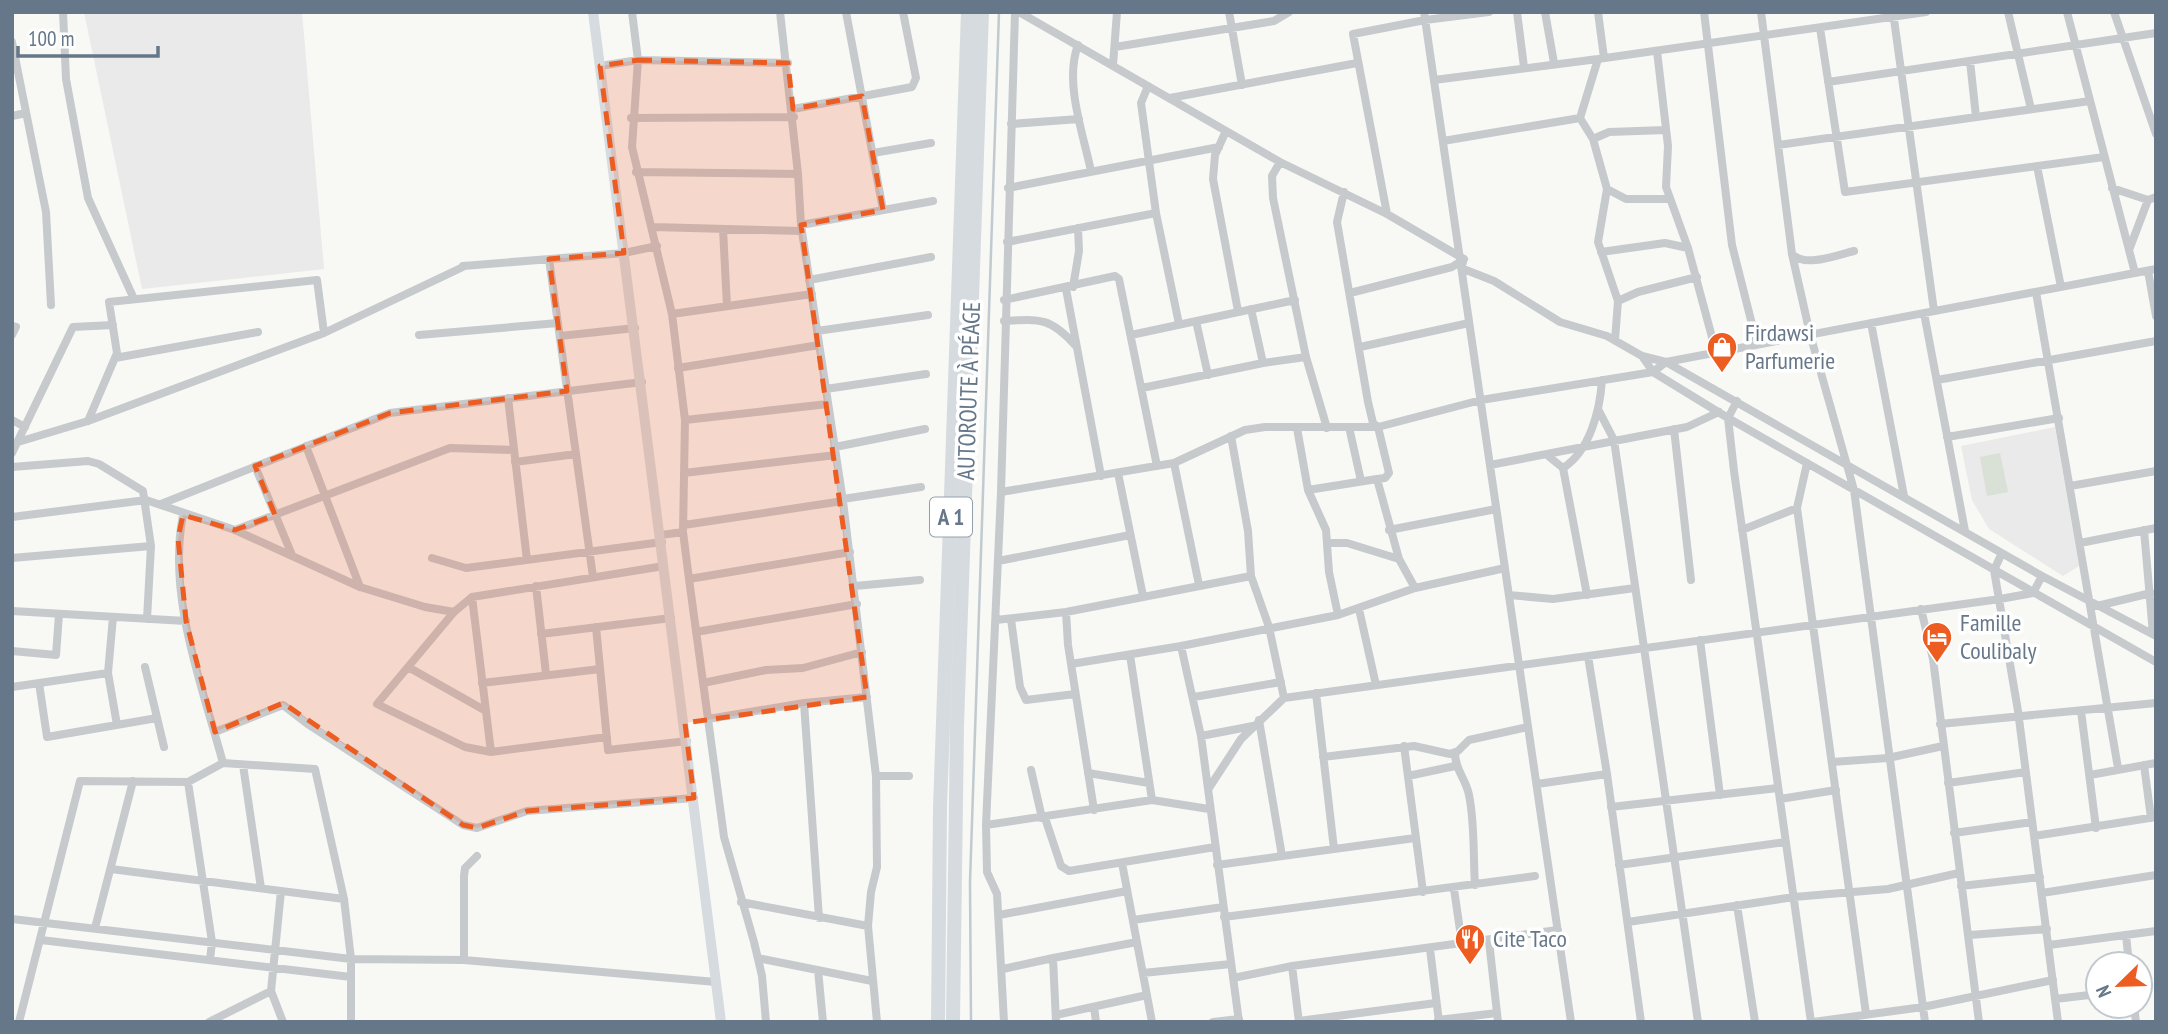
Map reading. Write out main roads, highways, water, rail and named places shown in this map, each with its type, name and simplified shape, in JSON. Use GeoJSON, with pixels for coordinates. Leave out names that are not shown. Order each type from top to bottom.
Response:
{"type":"FeatureCollection","features":[{"type":"Feature","properties":{"kind":"highway","name":"A 1"},"geometry":{"type":"LineString","coordinates":[[938,1022],[940,808],[968,12]]}},
{"type":"Feature","properties":{"kind":"highway","name":"AUTOROUTE À PÉAGE"},"geometry":{"type":"LineString","coordinates":[[953,1022],[957,725],[982,12]]}},
{"type":"Feature","properties":{"kind":"waterway"},"geometry":{"type":"LineString","coordinates":[[971,1022],[970,882],[999,12]]}},
{"type":"Feature","properties":{"kind":"place","name":"Firdawsi Parfumerie"},"geometry":{"type":"Point","coordinates":[1722,374]}},
{"type":"Feature","properties":{"kind":"place","name":"Famille Coulibaly"},"geometry":{"type":"Point","coordinates":[1937,664]}},
{"type":"Feature","properties":{"kind":"place","name":"Cite Taco"},"geometry":{"type":"Point","coordinates":[1470,966]}}]}
